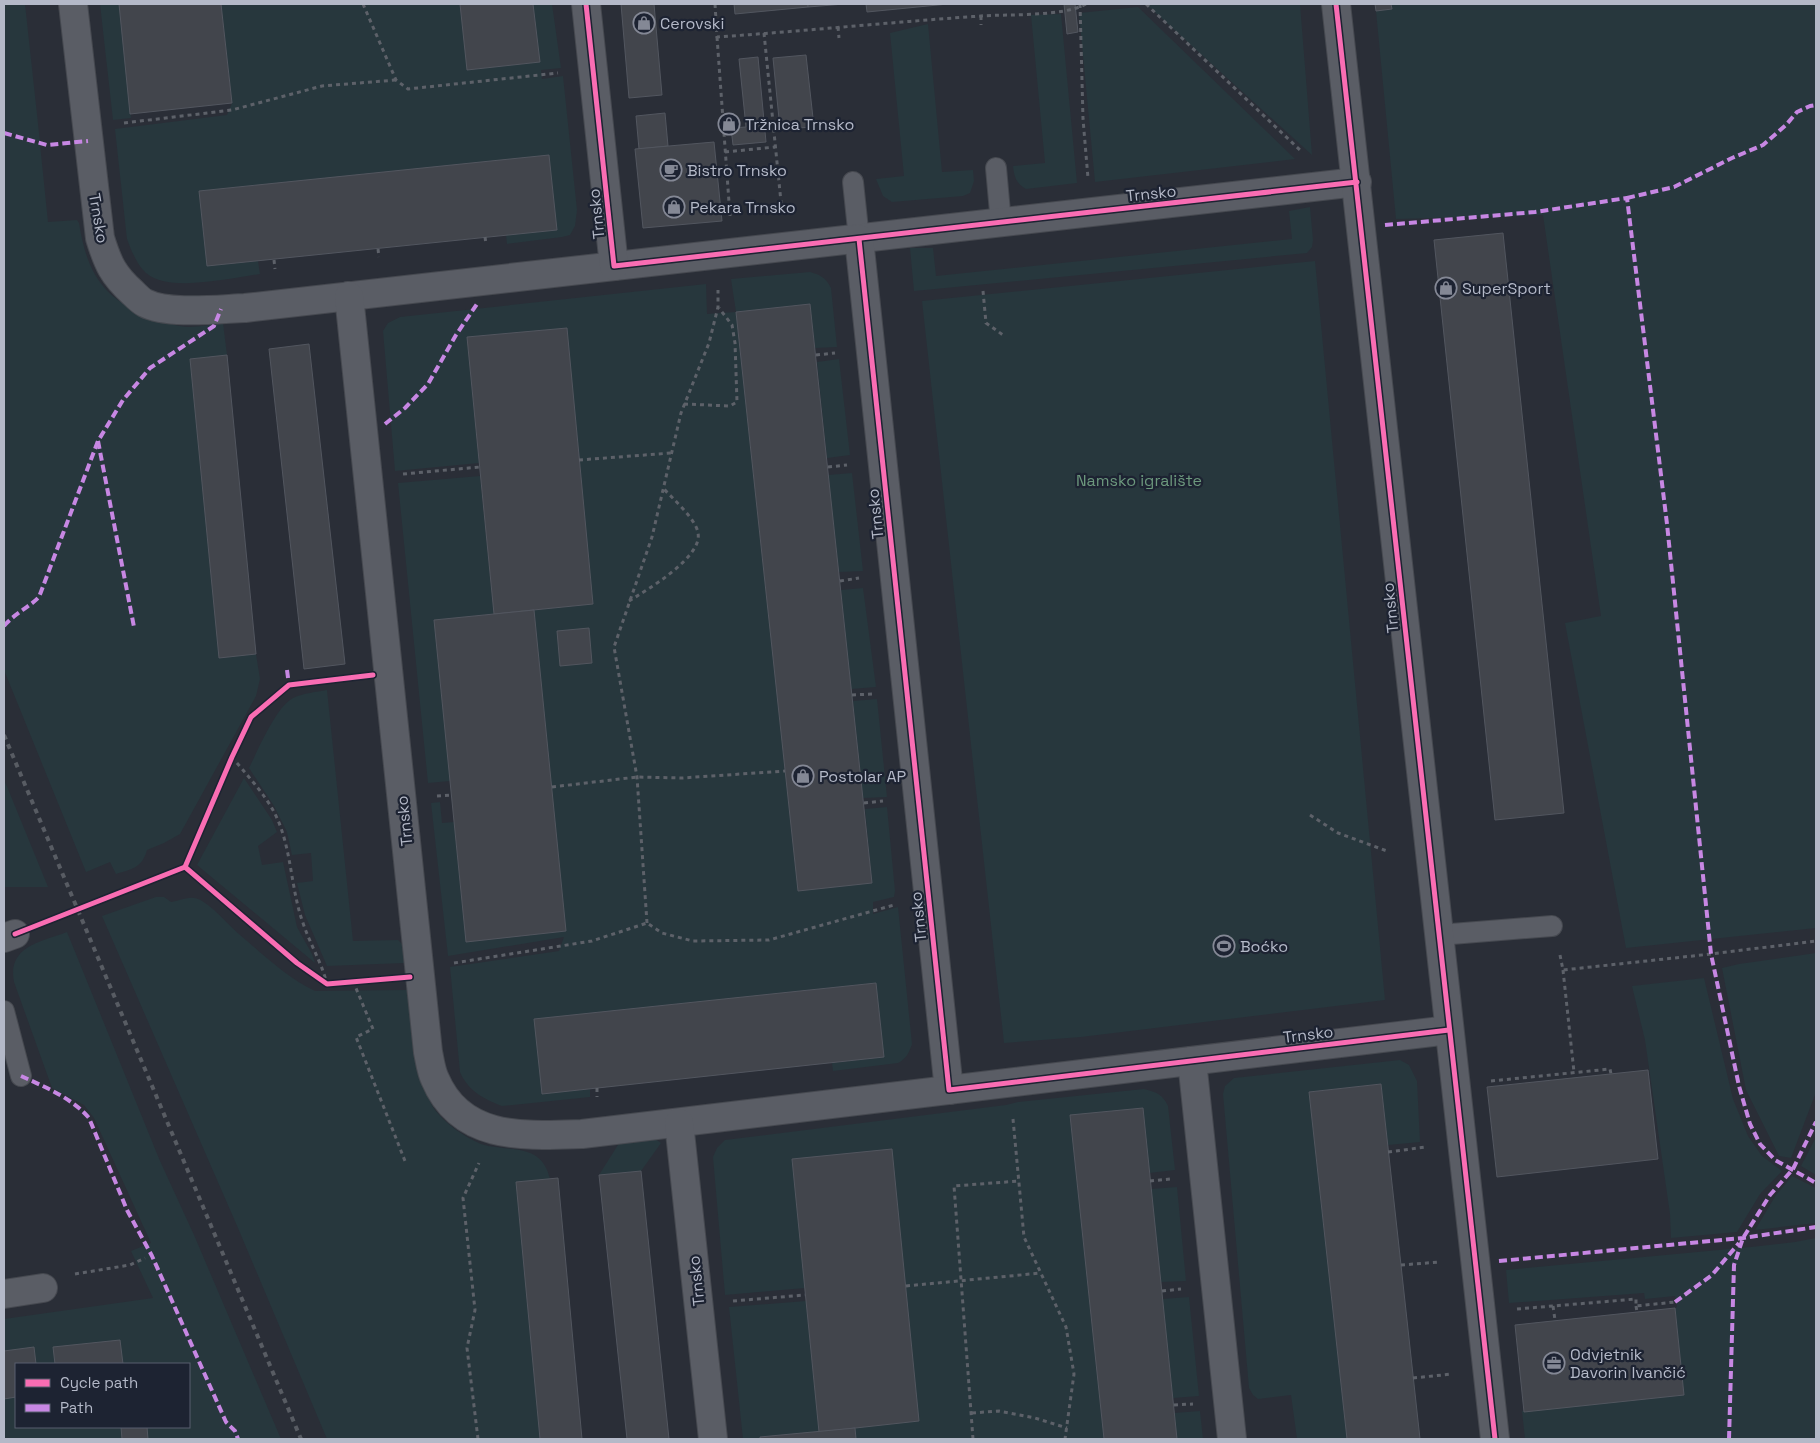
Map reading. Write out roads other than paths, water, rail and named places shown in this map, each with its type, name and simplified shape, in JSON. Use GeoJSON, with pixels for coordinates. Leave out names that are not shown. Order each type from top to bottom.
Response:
{"type":"FeatureCollection","features":[{"type":"Feature","properties":{"kind":"street","name":"Trnsko"},"geometry":{"type":"LineString","coordinates":[[72,4],[100,238],[107,261],[115,276],[144,303],[158,308],[221,309],[349,296],[1357,182]]}},
{"type":"Feature","properties":{"kind":"street","name":"Trnsko"},"geometry":{"type":"LineString","coordinates":[[586,4],[614,266]]}},
{"type":"Feature","properties":{"kind":"street","name":"Trnsko"},"geometry":{"type":"LineString","coordinates":[[1336,4],[1495,1439]]}},
{"type":"Feature","properties":{"kind":"street","name":"Trnsko"},"geometry":{"type":"LineString","coordinates":[[859,239],[948,1090]]}},
{"type":"Feature","properties":{"kind":"street","name":"Trnsko"},"geometry":{"type":"LineString","coordinates":[[349,296],[428,1052],[434,1078],[446,1099],[462,1116],[494,1131],[530,1136],[582,1134],[1449,1030]]}},
{"type":"Feature","properties":{"kind":"street"},"geometry":{"type":"LineString","coordinates":[[1192,1061],[1232,1439]]}},
{"type":"Feature","properties":{"kind":"street","name":"Trnsko"},"geometry":{"type":"LineString","coordinates":[[679,1122],[712,1439]]}},
{"type":"Feature","properties":{"kind":"street"},"geometry":{"type":"LineString","coordinates":[[4,1294],[43,1288]]}},
{"type":"Feature","properties":{"kind":"lane"},"geometry":{"type":"LineString","coordinates":[[996,168],[1001,223]]}},
{"type":"Feature","properties":{"kind":"lane"},"geometry":{"type":"LineString","coordinates":[[853,182],[859,239]]}},
{"type":"Feature","properties":{"kind":"lane"},"geometry":{"type":"LineString","coordinates":[[1439,935],[1552,926]]}},
{"type":"Feature","properties":{"kind":"lane"},"geometry":{"type":"LineString","coordinates":[[4,1011],[21,1076]]}},
{"type":"Feature","properties":{"kind":"railway"},"geometry":{"type":"LineString","coordinates":[[4,735],[301,1439]]}},
{"type":"Feature","properties":{"kind":"place","name":"Cerovski"},"geometry":{"type":"Point","coordinates":[644,23]}},
{"type":"Feature","properties":{"kind":"place","name":"Tržnica Trnsko"},"geometry":{"type":"Point","coordinates":[729,124]}},
{"type":"Feature","properties":{"kind":"place","name":"Bistro Trnsko"},"geometry":{"type":"Point","coordinates":[671,170]}},
{"type":"Feature","properties":{"kind":"place","name":"Pekara Trnsko"},"geometry":{"type":"Point","coordinates":[674,207]}},
{"type":"Feature","properties":{"kind":"place","name":"SuperSport"},"geometry":{"type":"Point","coordinates":[1446,288]}},
{"type":"Feature","properties":{"kind":"place","name":"Postolar AP"},"geometry":{"type":"Point","coordinates":[803,776]}},
{"type":"Feature","properties":{"kind":"place","name":"Boćko"},"geometry":{"type":"Point","coordinates":[1224,946]}},
{"type":"Feature","properties":{"kind":"place","name":"Odvjetnik Davorin Ivančić"},"geometry":{"type":"Point","coordinates":[1554,1363]}},
{"type":"Feature","properties":{"kind":"park label","name":"Namsko igralište"},"geometry":{"type":"Point","coordinates":[1139,480]}}]}
